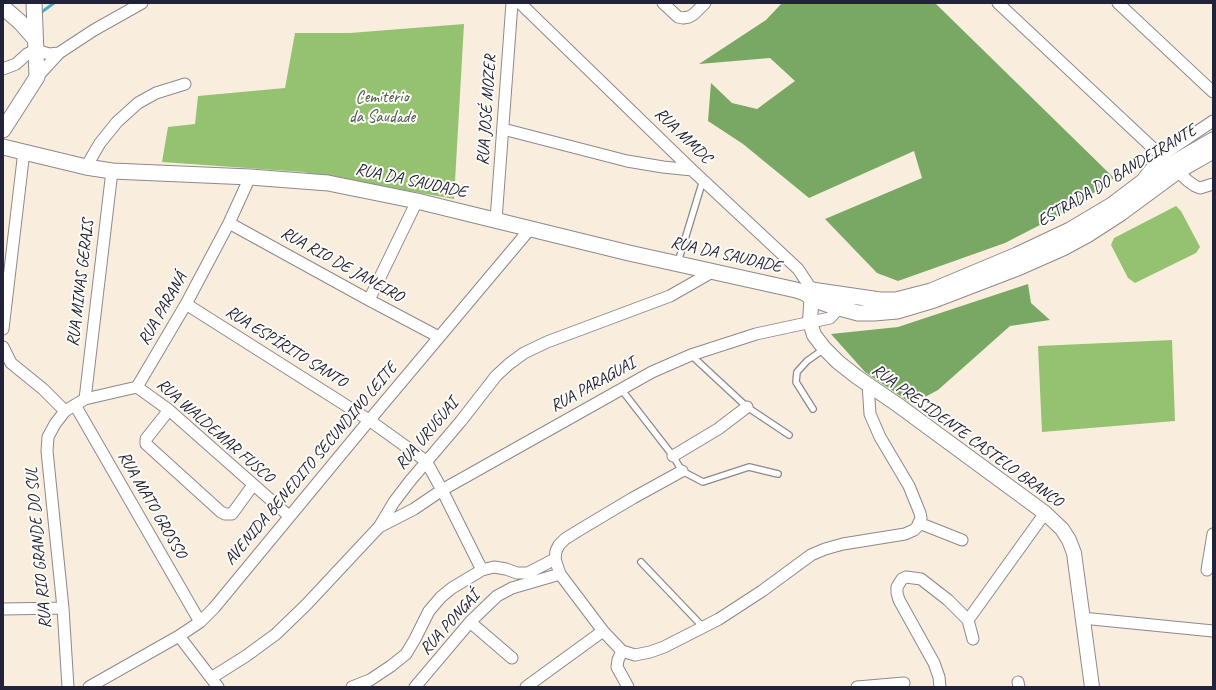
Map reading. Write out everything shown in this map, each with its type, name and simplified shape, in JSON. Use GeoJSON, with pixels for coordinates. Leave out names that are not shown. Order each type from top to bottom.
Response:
{"type":"FeatureCollection","features":[{"type":"Feature","properties":{"kind":"main road"},"geometry":{"type":"LineString","coordinates":[[6,147],[4,130],[37,77],[34,3]]}},
{"type":"Feature","properties":{"kind":"main road"},"geometry":{"type":"LineString","coordinates":[[7,8],[20,22],[35,44]]}},
{"type":"Feature","properties":{"kind":"main road","name":"ESTRADA DO BANDEIRANTE"},"geometry":{"type":"LineString","coordinates":[[810,294],[896,300],[919,294],[1017,255],[1070,230],[1112,205],[1170,164],[1213,140]]}},
{"type":"Feature","properties":{"kind":"main road","name":"RUA DA SAUDADE"},"geometry":{"type":"LineString","coordinates":[[6,147],[86,167],[112,171],[250,177],[328,183],[417,201],[810,294]]}},
{"type":"Feature","properties":{"kind":"main road","name":"ESTRADA DO BANDEIRANTE"},"geometry":{"type":"LineString","coordinates":[[810,294],[839,308],[858,313],[897,311],[934,300],[1020,267],[1063,248],[1121,213],[1170,164],[1213,151]]}},
{"type":"Feature","properties":{"kind":"street"},"geometry":{"type":"LineString","coordinates":[[37,77],[59,53],[94,30],[142,3]]}},
{"type":"Feature","properties":{"kind":"street","name":"RUA JOSÉ MOZER"},"geometry":{"type":"LineString","coordinates":[[496,220],[512,3]]}},
{"type":"Feature","properties":{"kind":"street","name":"RUA MMDC"},"geometry":{"type":"LineString","coordinates":[[520,3],[692,170],[798,269],[810,294]]}},
{"type":"Feature","properties":{"kind":"street"},"geometry":{"type":"LineString","coordinates":[[663,3],[678,17],[683,18],[694,14],[704,3]]}},
{"type":"Feature","properties":{"kind":"street"},"geometry":{"type":"LineString","coordinates":[[998,3],[1194,186],[1200,188],[1213,184]]}},
{"type":"Feature","properties":{"kind":"street"},"geometry":{"type":"LineString","coordinates":[[1118,3],[1213,92]]}},
{"type":"Feature","properties":{"kind":"street"},"geometry":{"type":"LineString","coordinates":[[3,69],[16,64],[35,44],[49,54],[59,53]]}},
{"type":"Feature","properties":{"kind":"street"},"geometry":{"type":"LineString","coordinates":[[86,167],[100,143],[116,122],[138,104],[156,93],[185,84]]}},
{"type":"Feature","properties":{"kind":"street"},"geometry":{"type":"LineString","coordinates":[[1170,164],[1213,121]]}},
{"type":"Feature","properties":{"kind":"street"},"geometry":{"type":"LineString","coordinates":[[503,129],[627,161],[692,170]]}},
{"type":"Feature","properties":{"kind":"street"},"geometry":{"type":"LineString","coordinates":[[3,329],[24,151]]}},
{"type":"Feature","properties":{"kind":"street","name":"RUA MINAS GERAIS"},"geometry":{"type":"LineString","coordinates":[[85,399],[112,171]]}},
{"type":"Feature","properties":{"kind":"street","name":"RUA PARANÁ"},"geometry":{"type":"LineString","coordinates":[[137,387],[186,304],[229,223],[250,177]]}},
{"type":"Feature","properties":{"kind":"street"},"geometry":{"type":"LineString","coordinates":[[369,300],[417,201]]}},
{"type":"Feature","properties":{"kind":"street","name":"RUA RIO DE JANEIRO"},"geometry":{"type":"LineString","coordinates":[[229,223],[439,337]]}},
{"type":"Feature","properties":{"kind":"street","name":"AVENIDA BENEDITO SECUNDINO LEITE"},"geometry":{"type":"LineString","coordinates":[[89,687],[179,636],[200,622],[214,608],[530,228]]}},
{"type":"Feature","properties":{"kind":"street","name":"RUA URUGUAI"},"geometry":{"type":"LineString","coordinates":[[215,683],[246,656],[276,634],[306,605],[379,527],[394,502],[426,461],[461,422],[496,376],[509,364],[547,342],[670,296],[712,272]]}},
{"type":"Feature","properties":{"kind":"street","name":"RUA PRESIDENTE CASTELO BRANCO"},"geometry":{"type":"LineString","coordinates":[[810,294],[810,322],[814,335],[838,362],[1045,513],[1062,529],[1069,540],[1074,553],[1092,687]]}},
{"type":"Feature","properties":{"kind":"street","name":"RUA ESPÍRITO SANTO"},"geometry":{"type":"LineString","coordinates":[[186,304],[369,420],[426,461]]}},
{"type":"Feature","properties":{"kind":"street","name":"RUA PARAGUAI"},"geometry":{"type":"LineString","coordinates":[[379,527],[414,510],[442,490],[652,372],[691,355],[756,334],[830,318],[839,308]]}},
{"type":"Feature","properties":{"kind":"street"},"geometry":{"type":"LineString","coordinates":[[3,347],[11,363],[43,389],[65,411],[85,399],[137,387]]}},
{"type":"Feature","properties":{"kind":"street"},"geometry":{"type":"LineString","coordinates":[[682,471],[632,498],[565,539],[559,545],[556,552],[555,559],[560,574],[603,631],[622,651],[634,655],[650,652],[664,647],[703,628],[739,607],[811,555],[843,544],[905,534],[914,530],[921,518],[920,513],[909,486],[880,437],[870,414],[868,384]]}},
{"type":"Feature","properties":{"kind":"street","name":"RUA WALDEMAR FUSCO"},"geometry":{"type":"LineString","coordinates":[[137,387],[169,410],[289,516]]}},
{"type":"Feature","properties":{"kind":"street","name":"RUA MATO GROSSO"},"geometry":{"type":"LineString","coordinates":[[75,405],[200,622]]}},
{"type":"Feature","properties":{"kind":"street"},"geometry":{"type":"LineString","coordinates":[[673,456],[718,429],[747,408]]}},
{"type":"Feature","properties":{"kind":"street"},"geometry":{"type":"LineString","coordinates":[[169,410],[146,439],[146,444],[221,512],[225,514],[232,514],[253,485]]}},
{"type":"Feature","properties":{"kind":"street","name":"RUA RIO GRANDE DO SUL"},"geometry":{"type":"LineString","coordinates":[[65,411],[55,424],[48,437],[48,452],[63,608],[68,687]]}},
{"type":"Feature","properties":{"kind":"street"},"geometry":{"type":"LineString","coordinates":[[426,461],[482,570]]}},
{"type":"Feature","properties":{"kind":"street"},"geometry":{"type":"LineString","coordinates":[[968,620],[1045,513]]}},
{"type":"Feature","properties":{"kind":"street"},"geometry":{"type":"LineString","coordinates":[[919,523],[962,540]]}},
{"type":"Feature","properties":{"kind":"street"},"geometry":{"type":"LineString","coordinates":[[1206,570],[1213,534]]}},
{"type":"Feature","properties":{"kind":"street"},"geometry":{"type":"LineString","coordinates":[[352,687],[370,680],[406,654],[429,611],[441,597],[452,588],[482,570],[494,567],[517,573],[528,573],[555,559]]}},
{"type":"Feature","properties":{"kind":"street","name":"RUA PONGAÍ"},"geometry":{"type":"LineString","coordinates":[[415,687],[470,622],[497,596],[512,588],[560,574]]}},
{"type":"Feature","properties":{"kind":"street"},"geometry":{"type":"LineString","coordinates":[[940,687],[939,677],[934,663],[896,592],[902,579],[906,577],[914,578],[926,582],[948,600],[968,620],[973,639]]}},
{"type":"Feature","properties":{"kind":"street"},"geometry":{"type":"LineString","coordinates":[[3,609],[63,608]]}},
{"type":"Feature","properties":{"kind":"street"},"geometry":{"type":"LineString","coordinates":[[1082,618],[1213,632]]}},
{"type":"Feature","properties":{"kind":"street"},"geometry":{"type":"LineString","coordinates":[[470,622],[512,658]]}},
{"type":"Feature","properties":{"kind":"street"},"geometry":{"type":"LineString","coordinates":[[526,687],[603,631]]}},
{"type":"Feature","properties":{"kind":"street"},"geometry":{"type":"LineString","coordinates":[[179,636],[215,683]]}},
{"type":"Feature","properties":{"kind":"street"},"geometry":{"type":"LineString","coordinates":[[622,651],[617,667],[628,687]]}},
{"type":"Feature","properties":{"kind":"street"},"geometry":{"type":"LineString","coordinates":[[857,687],[904,683]]}},
{"type":"Feature","properties":{"kind":"lane"},"geometry":{"type":"LineString","coordinates":[[677,263],[703,180]]}},
{"type":"Feature","properties":{"kind":"lane"},"geometry":{"type":"LineString","coordinates":[[813,409],[796,382],[797,372],[807,361],[824,348]]}},
{"type":"Feature","properties":{"kind":"lane"},"geometry":{"type":"LineString","coordinates":[[691,355],[747,408],[788,435]]}},
{"type":"Feature","properties":{"kind":"lane"},"geometry":{"type":"LineString","coordinates":[[620,389],[673,456],[682,471],[704,482],[749,467],[778,474]]}},
{"type":"Feature","properties":{"kind":"lane"},"geometry":{"type":"LineString","coordinates":[[641,562],[703,628]]}},
{"type":"Feature","properties":{"kind":"green space"},"geometry":{"type":"Polygon","coordinates":[[[782,3],[935,3],[1114,178],[1073,208],[1005,243],[898,281],[877,273],[825,219],[922,178],[914,151],[809,198],[743,144],[708,121],[711,83],[732,103],[757,109],[795,81],[770,58],[699,64],[766,20],[782,3]]]}},
{"type":"Feature","properties":{"kind":"green space","name":"Cemitério da Saudade"},"geometry":{"type":"Polygon","coordinates":[[[464,24],[454,199],[303,172],[162,162],[168,127],[195,124],[198,96],[285,88],[295,33],[350,33],[464,24]]]}},
{"type":"Feature","properties":{"kind":"green space"},"geometry":{"type":"Polygon","coordinates":[[[1176,206],[1181,211],[1200,247],[1196,253],[1135,283],[1128,278],[1111,245],[1114,238],[1176,206]]]}},
{"type":"Feature","properties":{"kind":"green space"},"geometry":{"type":"Polygon","coordinates":[[[1028,284],[1031,303],[1050,320],[1010,326],[938,390],[912,404],[865,372],[831,334],[898,327],[1028,284]]]}},
{"type":"Feature","properties":{"kind":"green space"},"geometry":{"type":"Polygon","coordinates":[[[1172,340],[1175,421],[1042,432],[1038,346],[1172,340]]]}},
{"type":"Feature","properties":{"kind":"waterway"},"geometry":{"type":"LineString","coordinates":[[39,14],[54,3]]}}]}
